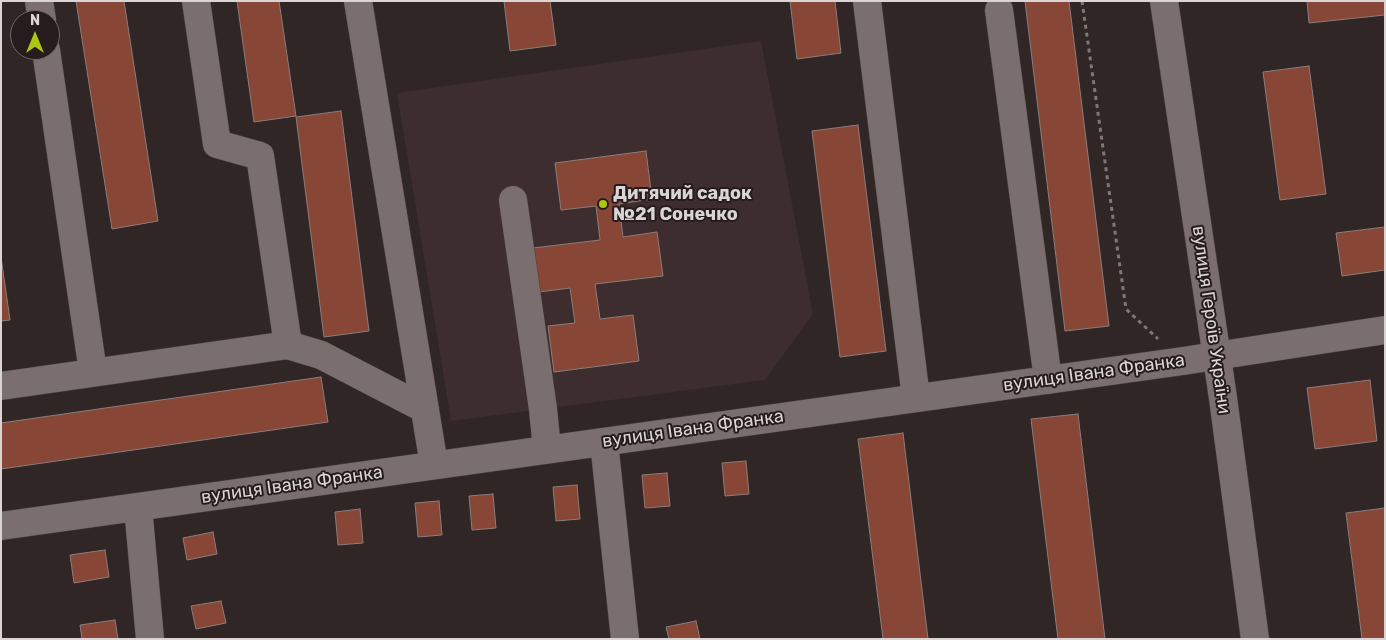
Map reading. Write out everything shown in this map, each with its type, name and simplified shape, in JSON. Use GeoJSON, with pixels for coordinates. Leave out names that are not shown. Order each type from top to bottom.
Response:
{"type":"FeatureCollection","features":[{"type":"Feature","properties":{"kind":"street"},"geometry":{"type":"LineString","coordinates":[[196,1],[217,144],[260,156],[288,345]]}},
{"type":"Feature","properties":{"kind":"street"},"geometry":{"type":"LineString","coordinates":[[358,1],[434,465]]}},
{"type":"Feature","properties":{"kind":"street"},"geometry":{"type":"LineString","coordinates":[[867,1],[916,398]]}},
{"type":"Feature","properties":{"kind":"street","name":"вулиця Героїв України"},"geometry":{"type":"LineString","coordinates":[[1164,1],[1255,639]]}},
{"type":"Feature","properties":{"kind":"street"},"geometry":{"type":"LineString","coordinates":[[999,10],[1048,380]]}},
{"type":"Feature","properties":{"kind":"street"},"geometry":{"type":"LineString","coordinates":[[47,60],[93,372]]}},
{"type":"Feature","properties":{"kind":"street"},"geometry":{"type":"LineString","coordinates":[[513,200],[547,449]]}},
{"type":"Feature","properties":{"kind":"street","name":"вулиця Івана Франка"},"geometry":{"type":"LineString","coordinates":[[1,526],[1183,361],[1385,330]]}},
{"type":"Feature","properties":{"kind":"street"},"geometry":{"type":"LineString","coordinates":[[1,386],[288,345],[321,355],[425,409]]}},
{"type":"Feature","properties":{"kind":"street"},"geometry":{"type":"LineString","coordinates":[[604,442],[626,639]]}},
{"type":"Feature","properties":{"kind":"street"},"geometry":{"type":"LineString","coordinates":[[138,507],[150,639]]}},
{"type":"Feature","properties":{"kind":"path"},"geometry":{"type":"LineString","coordinates":[[1082,1],[1126,309],[1183,361]]}},
{"type":"Feature","properties":{"kind":"shaded area","name":"Дитячий садок №21 Сонечко"},"geometry":{"type":"Polygon","coordinates":[[[761,41],[813,314],[765,380],[451,421],[397,93],[761,41]]]}},
{"type":"Feature","properties":{"kind":"building"},"geometry":{"type":"Polygon","coordinates":[[[76,1],[124,1],[158,221],[112,229],[76,1]]]}},
{"type":"Feature","properties":{"kind":"building"},"geometry":{"type":"Polygon","coordinates":[[[237,1],[279,1],[296,116],[254,122],[237,1]]]}},
{"type":"Feature","properties":{"kind":"building"},"geometry":{"type":"Polygon","coordinates":[[[504,1],[550,1],[556,45],[510,51],[504,1]]]}},
{"type":"Feature","properties":{"kind":"building"},"geometry":{"type":"Polygon","coordinates":[[[790,1],[835,1],[841,53],[797,59],[790,1]]]}},
{"type":"Feature","properties":{"kind":"building"},"geometry":{"type":"Polygon","coordinates":[[[1025,1],[1069,1],[1109,326],[1065,331],[1025,1]]]}},
{"type":"Feature","properties":{"kind":"building"},"geometry":{"type":"Polygon","coordinates":[[[1307,1],[1385,1],[1385,15],[1309,23],[1307,1]]]}},
{"type":"Feature","properties":{"kind":"building"},"geometry":{"type":"Polygon","coordinates":[[[1309,66],[1326,194],[1280,200],[1263,72],[1309,66]]]}},
{"type":"Feature","properties":{"kind":"building"},"geometry":{"type":"Polygon","coordinates":[[[341,111],[369,331],[324,337],[296,117],[341,111]]]}},
{"type":"Feature","properties":{"kind":"building"},"geometry":{"type":"Polygon","coordinates":[[[858,125],[886,351],[840,357],[812,131],[858,125]]]}},
{"type":"Feature","properties":{"kind":"building"},"geometry":{"type":"Polygon","coordinates":[[[646,151],[652,199],[619,204],[623,237],[657,232],[663,276],[595,284],[600,319],[633,315],[639,361],[554,372],[548,326],[575,323],[570,288],[539,292],[533,248],[600,240],[596,206],[561,210],[555,163],[646,151]]]}},
{"type":"Feature","properties":{"kind":"building"},"geometry":{"type":"Polygon","coordinates":[[[1385,227],[1385,270],[1342,276],[1336,233],[1385,227]]]}},
{"type":"Feature","properties":{"kind":"building"},"geometry":{"type":"Polygon","coordinates":[[[1,257],[10,320],[1,321],[1,257]]]}},
{"type":"Feature","properties":{"kind":"building"},"geometry":{"type":"Polygon","coordinates":[[[321,377],[328,422],[1,469],[1,423],[321,377]]]}},
{"type":"Feature","properties":{"kind":"building"},"geometry":{"type":"Polygon","coordinates":[[[1370,380],[1377,441],[1315,449],[1307,388],[1370,380]]]}},
{"type":"Feature","properties":{"kind":"building"},"geometry":{"type":"Polygon","coordinates":[[[1078,414],[1105,639],[1058,639],[1031,419],[1078,414]]]}},
{"type":"Feature","properties":{"kind":"building"},"geometry":{"type":"Polygon","coordinates":[[[903,433],[928,639],[883,639],[858,439],[903,433]]]}},
{"type":"Feature","properties":{"kind":"building"},"geometry":{"type":"Polygon","coordinates":[[[746,461],[749,494],[725,496],[722,463],[746,461]]]}},
{"type":"Feature","properties":{"kind":"building"},"geometry":{"type":"Polygon","coordinates":[[[667,473],[670,506],[645,508],[642,475],[667,473]]]}},
{"type":"Feature","properties":{"kind":"building"},"geometry":{"type":"Polygon","coordinates":[[[577,485],[580,519],[556,521],[553,487],[577,485]]]}},
{"type":"Feature","properties":{"kind":"building"},"geometry":{"type":"Polygon","coordinates":[[[493,494],[496,528],[472,530],[469,496],[493,494]]]}},
{"type":"Feature","properties":{"kind":"building"},"geometry":{"type":"Polygon","coordinates":[[[439,501],[442,535],[418,537],[415,503],[439,501]]]}},
{"type":"Feature","properties":{"kind":"building"},"geometry":{"type":"Polygon","coordinates":[[[1385,508],[1385,639],[1362,639],[1346,513],[1385,508]]]}},
{"type":"Feature","properties":{"kind":"building"},"geometry":{"type":"Polygon","coordinates":[[[360,509],[363,543],[338,545],[335,512],[360,509]]]}},
{"type":"Feature","properties":{"kind":"building"},"geometry":{"type":"Polygon","coordinates":[[[213,532],[217,554],[187,560],[183,538],[213,532]]]}},
{"type":"Feature","properties":{"kind":"building"},"geometry":{"type":"Polygon","coordinates":[[[105,550],[109,577],[74,583],[70,555],[105,550]]]}},
{"type":"Feature","properties":{"kind":"building"},"geometry":{"type":"Polygon","coordinates":[[[221,601],[226,623],[196,629],[191,606],[221,601]]]}},
{"type":"Feature","properties":{"kind":"building"},"geometry":{"type":"Polygon","coordinates":[[[115,620],[118,639],[82,639],[80,625],[115,620]]]}},
{"type":"Feature","properties":{"kind":"building"},"geometry":{"type":"Polygon","coordinates":[[[696,621],[700,639],[669,639],[666,627],[696,621]]]}},
{"type":"Feature","properties":{"kind":"place","name":"Дитячий садок №21 Сонечко"},"geometry":{"type":"Point","coordinates":[603,204]}}]}
